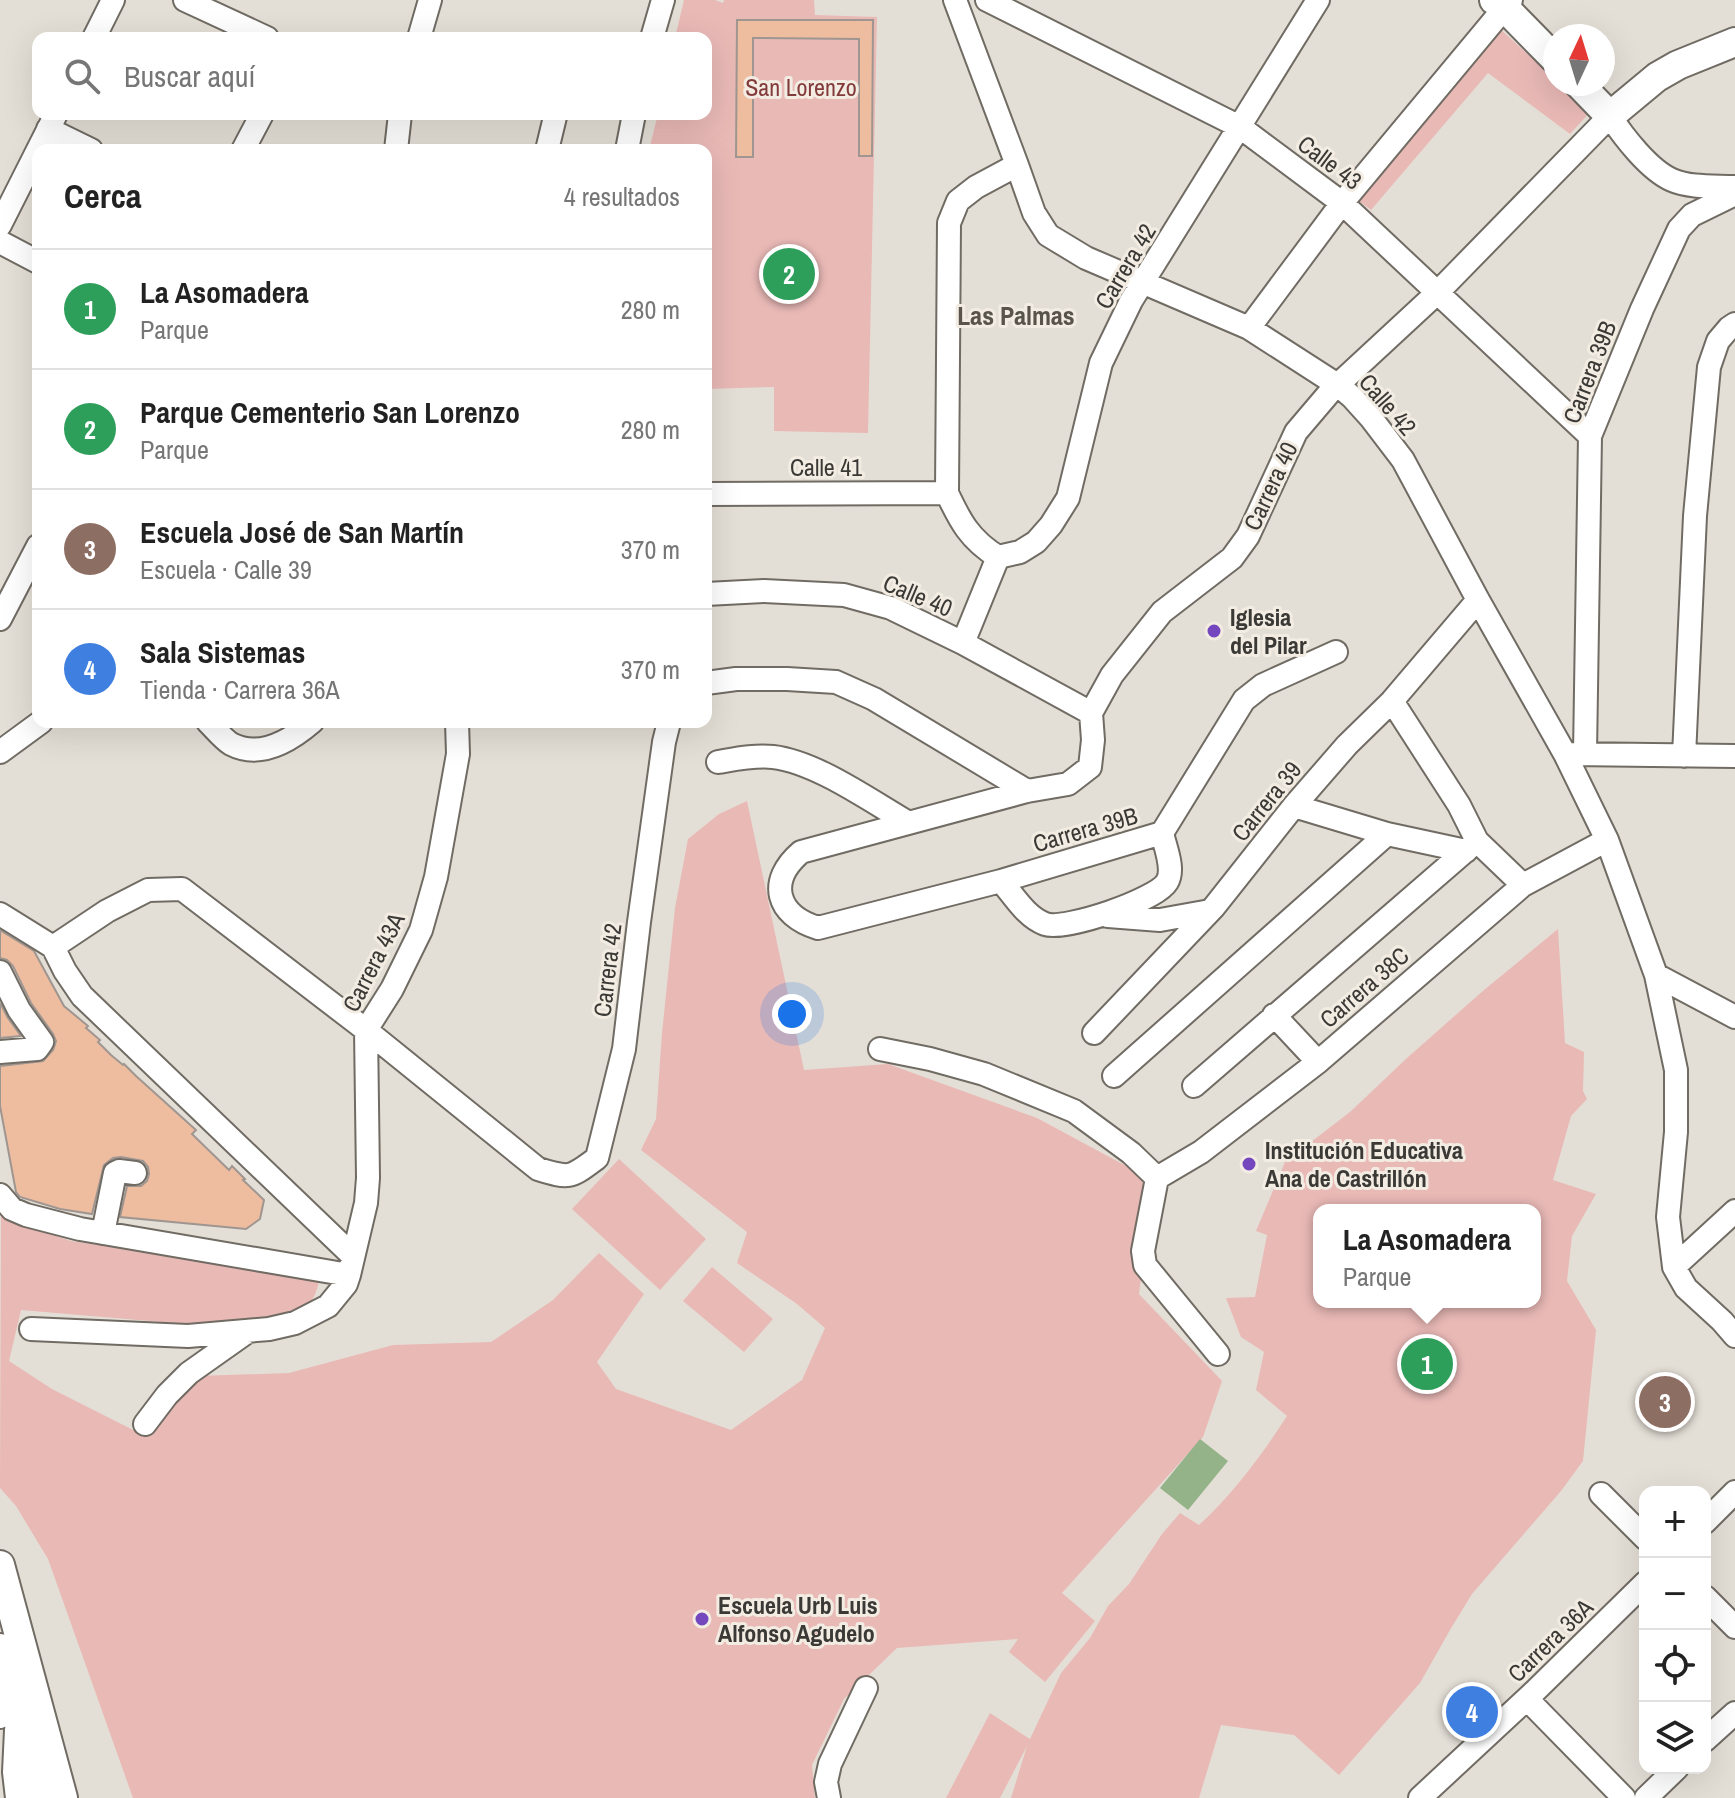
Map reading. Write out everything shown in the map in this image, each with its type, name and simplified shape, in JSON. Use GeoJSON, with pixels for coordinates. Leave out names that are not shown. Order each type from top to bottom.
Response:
{"type":"FeatureCollection","features":[{"type":"Feature","properties":{"kind":"main road"},"geometry":{"type":"LineString","coordinates":[[1503,3],[1543,46]]}},
{"type":"Feature","properties":{"kind":"main road","name":"Carrera 40"},"geometry":{"type":"LineString","coordinates":[[1610,116],[1657,77],[1735,42]]}},
{"type":"Feature","properties":{"kind":"main road"},"geometry":{"type":"LineString","coordinates":[[1591,96],[1610,116]]}},
{"type":"Feature","properties":{"kind":"main road"},"geometry":{"type":"LineString","coordinates":[[0,1565],[63,1798]]}},
{"type":"Feature","properties":{"kind":"main road"},"geometry":{"type":"LineString","coordinates":[[0,1648],[10,1707],[39,1798]]}},
{"type":"Feature","properties":{"kind":"street"},"geometry":{"type":"LineString","coordinates":[[97,32],[113,0]]}},
{"type":"Feature","properties":{"kind":"street"},"geometry":{"type":"LineString","coordinates":[[185,0],[215,6],[257,32]]}},
{"type":"Feature","properties":{"kind":"street"},"geometry":{"type":"LineString","coordinates":[[421,32],[430,0]]}},
{"type":"Feature","properties":{"kind":"street"},"geometry":{"type":"LineString","coordinates":[[654,32],[663,0]]}},
{"type":"Feature","properties":{"kind":"street","name":"Calle 42"},"geometry":{"type":"LineString","coordinates":[[955,0],[1034,213],[1048,235],[1086,258],[1249,328],[1352,397],[1403,460],[1478,600],[1575,754],[1656,975],[1676,1070],[1676,1132],[1668,1217],[1674,1267]]}},
{"type":"Feature","properties":{"kind":"street","name":"Calle 43"},"geometry":{"type":"LineString","coordinates":[[987,0],[1240,127],[1342,203],[1590,436]]}},
{"type":"Feature","properties":{"kind":"street","name":"Carrera 42"},"geometry":{"type":"LineString","coordinates":[[998,557],[1020,552],[1036,542],[1068,498],[1101,363],[1131,301],[1318,0]]}},
{"type":"Feature","properties":{"kind":"street"},"geometry":{"type":"LineString","coordinates":[[1249,328],[1342,203],[1503,3]]}},
{"type":"Feature","properties":{"kind":"street"},"geometry":{"type":"LineString","coordinates":[[1610,116],[1639,154],[1671,180],[1735,187]]}},
{"type":"Feature","properties":{"kind":"street","name":"Carrera 40"},"geometry":{"type":"LineString","coordinates":[[818,928],[801,923],[788,912],[781,896],[781,879],[788,863],[801,852],[1027,791],[1068,784],[1090,767],[1093,740],[1091,713],[1112,675],[1162,612],[1232,558],[1248,536],[1296,432],[1330,392],[1438,292],[1610,116]]}},
{"type":"Feature","properties":{"kind":"street"},"geometry":{"type":"LineString","coordinates":[[246,144],[259,120]]}},
{"type":"Feature","properties":{"kind":"street"},"geometry":{"type":"LineString","coordinates":[[397,144],[399,120]]}},
{"type":"Feature","properties":{"kind":"street"},"geometry":{"type":"LineString","coordinates":[[548,144],[554,120]]}},
{"type":"Feature","properties":{"kind":"street"},"geometry":{"type":"LineString","coordinates":[[628,144],[633,120]]}},
{"type":"Feature","properties":{"kind":"street"},"geometry":{"type":"LineString","coordinates":[[41,144],[52,122],[83,144]]}},
{"type":"Feature","properties":{"kind":"street"},"geometry":{"type":"LineString","coordinates":[[0,225],[32,162]]}},
{"type":"Feature","properties":{"kind":"street"},"geometry":{"type":"LineString","coordinates":[[963,643],[998,557],[982,547],[964,528],[947,493],[949,223],[958,201],[976,187],[1017,165]]}},
{"type":"Feature","properties":{"kind":"street","name":"Carrera 39B"},"geometry":{"type":"LineString","coordinates":[[1575,754],[1590,436],[1679,229],[1692,215],[1735,194]]}},
{"type":"Feature","properties":{"kind":"street"},"geometry":{"type":"LineString","coordinates":[[0,242],[32,259]]}},
{"type":"Feature","properties":{"kind":"street"},"geometry":{"type":"LineString","coordinates":[[1684,756],[1695,516],[1709,367],[1718,341],[1735,324]]}},
{"type":"Feature","properties":{"kind":"street","name":"Calle 41"},"geometry":{"type":"LineString","coordinates":[[712,494],[947,493]]}},
{"type":"Feature","properties":{"kind":"street"},"geometry":{"type":"LineString","coordinates":[[0,619],[7,589],[32,554]]}},
{"type":"Feature","properties":{"kind":"street","name":"Calle 40"},"geometry":{"type":"LineString","coordinates":[[712,594],[764,591],[844,595],[891,608],[963,643],[1091,713]]}},
{"type":"Feature","properties":{"kind":"street","name":"Carrera 39"},"geometry":{"type":"LineString","coordinates":[[1094,1033],[1210,911],[1294,806],[1347,745],[1392,701],[1478,600]]}},
{"type":"Feature","properties":{"kind":"street","name":"Carrera 39B"},"geometry":{"type":"LineString","coordinates":[[818,928],[1001,881],[1162,833],[1244,700],[1263,685],[1336,652]]}},
{"type":"Feature","properties":{"kind":"street"},"geometry":{"type":"LineString","coordinates":[[712,682],[736,679],[836,682],[874,699],[1027,791]]}},
{"type":"Feature","properties":{"kind":"street"},"geometry":{"type":"LineString","coordinates":[[1392,701],[1459,805],[1472,846]]}},
{"type":"Feature","properties":{"kind":"street"},"geometry":{"type":"LineString","coordinates":[[0,752],[33,728]]}},
{"type":"Feature","properties":{"kind":"street"},"geometry":{"type":"LineString","coordinates":[[214,728],[229,743],[251,750],[273,747],[305,728]]}},
{"type":"Feature","properties":{"kind":"street","name":"Carrera 43A"},"geometry":{"type":"LineString","coordinates":[[351,1266],[366,1203],[368,1178],[366,1030],[392,989],[421,930],[436,877],[458,754],[457,728]]}},
{"type":"Feature","properties":{"kind":"street","name":"Carrera 42"},"geometry":{"type":"LineString","coordinates":[[366,1030],[538,1169],[563,1177],[572,1176],[597,1158],[624,1049],[668,728]]}},
{"type":"Feature","properties":{"kind":"street"},"geometry":{"type":"LineString","coordinates":[[1575,754],[1735,756]]}},
{"type":"Feature","properties":{"kind":"street"},"geometry":{"type":"LineString","coordinates":[[718,762],[770,757],[813,767],[907,822]]}},
{"type":"Feature","properties":{"kind":"street"},"geometry":{"type":"LineString","coordinates":[[1294,806],[1387,834],[1472,846],[1523,885]]}},
{"type":"Feature","properties":{"kind":"street"},"geometry":{"type":"LineString","coordinates":[[1001,881],[1031,916],[1055,927],[1103,916],[1156,892],[1167,883],[1170,871],[1162,833]]}},
{"type":"Feature","properties":{"kind":"street"},"geometry":{"type":"LineString","coordinates":[[1114,1076],[1387,834]]}},
{"type":"Feature","properties":{"kind":"street","name":"Carrera 38C"},"geometry":{"type":"LineString","coordinates":[[1157,1178],[1201,1152],[1318,1062],[1523,885],[1607,840]]}},
{"type":"Feature","properties":{"kind":"street"},"geometry":{"type":"LineString","coordinates":[[1194,1086],[1472,846]]}},
{"type":"Feature","properties":{"kind":"street"},"geometry":{"type":"LineString","coordinates":[[53,947],[107,911],[148,890],[182,889],[366,1030]]}},
{"type":"Feature","properties":{"kind":"street"},"geometry":{"type":"LineString","coordinates":[[1103,916],[1160,920],[1210,911]]}},
{"type":"Feature","properties":{"kind":"street"},"geometry":{"type":"LineString","coordinates":[[0,914],[53,947],[82,996],[351,1266]]}},
{"type":"Feature","properties":{"kind":"street"},"geometry":{"type":"LineString","coordinates":[[0,972],[19,1010],[42,1042],[37,1049],[0,1052]]}},
{"type":"Feature","properties":{"kind":"street"},"geometry":{"type":"LineString","coordinates":[[1656,975],[1735,1017]]}},
{"type":"Feature","properties":{"kind":"street"},"geometry":{"type":"LineString","coordinates":[[1274,1015],[1318,1062]]}},
{"type":"Feature","properties":{"kind":"street"},"geometry":{"type":"LineString","coordinates":[[880,1049],[984,1074],[1074,1111],[1131,1153],[1157,1178],[1143,1251],[1145,1265],[1218,1354]]}},
{"type":"Feature","properties":{"kind":"street"},"geometry":{"type":"LineString","coordinates":[[103,1233],[112,1178],[119,1171],[135,1173]]}},
{"type":"Feature","properties":{"kind":"street"},"geometry":{"type":"LineString","coordinates":[[0,1196],[12,1209],[26,1215],[80,1229],[351,1266]]}},
{"type":"Feature","properties":{"kind":"street"},"geometry":{"type":"LineString","coordinates":[[1735,1211],[1674,1267],[1686,1288],[1735,1336]]}},
{"type":"Feature","properties":{"kind":"street"},"geometry":{"type":"LineString","coordinates":[[31,1329],[188,1336],[249,1332],[295,1323],[328,1306],[346,1284],[351,1266]]}},
{"type":"Feature","properties":{"kind":"street"},"geometry":{"type":"LineString","coordinates":[[145,1424],[189,1373],[249,1332]]}},
{"type":"Feature","properties":{"kind":"street"},"geometry":{"type":"LineString","coordinates":[[1711,1516],[1735,1492]]}},
{"type":"Feature","properties":{"kind":"street"},"geometry":{"type":"LineString","coordinates":[[1601,1494],[1639,1532]]}},
{"type":"Feature","properties":{"kind":"street","name":"Carrera 36A"},"geometry":{"type":"LineString","coordinates":[[1420,1798],[1639,1589]]}},
{"type":"Feature","properties":{"kind":"street"},"geometry":{"type":"LineString","coordinates":[[1711,1603],[1735,1627]]}},
{"type":"Feature","properties":{"kind":"street"},"geometry":{"type":"LineString","coordinates":[[829,1798],[826,1782],[830,1764],[866,1688]]}},
{"type":"Feature","properties":{"kind":"street"},"geometry":{"type":"LineString","coordinates":[[1527,1699],[1624,1798]]}},
{"type":"Feature","properties":{"kind":"street"},"geometry":{"type":"LineString","coordinates":[[10,1707],[17,1798]]}},
{"type":"Feature","properties":{"kind":"street"},"geometry":{"type":"LineString","coordinates":[[1711,1735],[1735,1713]]}},
{"type":"Feature","properties":{"kind":"street"},"geometry":{"type":"LineString","coordinates":[[1646,1798],[1671,1774]]}},
{"type":"Feature","properties":{"kind":"green space","name":"San Lorenzo"},"geometry":{"type":"Polygon","coordinates":[[[684,0],[723,3],[724,0],[814,0],[815,15],[877,17],[868,433],[774,431],[774,387],[712,389],[712,144],[650,144],[656,120],[712,120],[712,32],[676,32],[684,0]]]}},
{"type":"Feature","properties":{"kind":"green space"},"geometry":{"type":"Polygon","coordinates":[[[1498,27],[1543,68],[1543,96],[1574,96],[1591,111],[1570,134],[1488,73],[1371,210],[1359,201],[1498,27]]]}},
{"type":"Feature","properties":{"kind":"green space"},"geometry":{"type":"Polygon","coordinates":[[[747,801],[804,1070],[888,1064],[1037,1118],[1154,1181],[1139,1294],[1222,1381],[1203,1437],[1062,1593],[1095,1621],[1045,1682],[1009,1652],[1018,1639],[897,1648],[844,1699],[812,1765],[815,1798],[133,1798],[48,1559],[16,1506],[0,1488],[1,1215],[71,1241],[320,1277],[308,1305],[293,1315],[247,1324],[194,1324],[21,1310],[9,1361],[52,1389],[147,1437],[196,1376],[289,1373],[393,1345],[491,1342],[553,1300],[599,1253],[644,1294],[597,1362],[616,1389],[731,1430],[802,1380],[825,1328],[797,1304],[737,1263],[747,1232],[641,1150],[656,1119],[675,908],[688,839],[719,814],[747,801]]]}},
{"type":"Feature","properties":{"kind":"green space"},"geometry":{"type":"Polygon","coordinates":[[[1558,929],[1565,1043],[1584,1052],[1583,1091],[1587,1099],[1571,1116],[1553,1180],[1596,1194],[1572,1236],[1567,1281],[1596,1330],[1583,1461],[1472,1594],[1420,1683],[1339,1775],[1294,1735],[1221,1725],[1199,1798],[1011,1798],[1027,1746],[1000,1798],[946,1798],[990,1713],[1030,1739],[1061,1673],[1090,1638],[1108,1606],[1129,1584],[1162,1534],[1180,1513],[1199,1525],[1212,1513],[1257,1460],[1287,1416],[1256,1390],[1264,1352],[1241,1337],[1226,1298],[1255,1297],[1267,1235],[1256,1231],[1285,1162],[1350,1112],[1407,1058],[1558,929]]]}},
{"type":"Feature","properties":{"kind":"green space"},"geometry":{"type":"Polygon","coordinates":[[[619,1159],[706,1239],[660,1290],[572,1209],[619,1159]]]}},
{"type":"Feature","properties":{"kind":"green space"},"geometry":{"type":"Polygon","coordinates":[[[712,1267],[773,1319],[744,1352],[683,1301],[712,1267]]]}},
{"type":"Feature","properties":{"kind":"shaded area"},"geometry":{"type":"Polygon","coordinates":[[[1200,1439],[1228,1461],[1188,1510],[1160,1488],[1200,1439]]]}},
{"type":"Feature","properties":{"kind":"building"},"geometry":{"type":"Polygon","coordinates":[[[737,20],[873,20],[872,156],[859,156],[859,39],[753,38],[753,157],[736,157],[737,20]]]}},
{"type":"Feature","properties":{"kind":"building"},"geometry":{"type":"Polygon","coordinates":[[[0,930],[34,951],[64,1006],[88,1026],[86,1028],[111,1055],[196,1130],[192,1134],[229,1170],[232,1166],[264,1200],[260,1219],[246,1229],[120,1217],[127,1186],[141,1186],[149,1174],[143,1161],[121,1157],[113,1158],[104,1165],[92,1214],[60,1209],[20,1197],[16,1192],[0,1106],[0,1066],[43,1061],[56,1041],[31,1003],[13,966],[0,958],[0,930]]]}},
{"type":"Feature","properties":{"kind":"building"},"geometry":{"type":"Polygon","coordinates":[[[0,1003],[8,1018],[21,1036],[0,1038],[0,1003]]]}},
{"type":"Feature","properties":{"kind":"place","name":"Parque Cementerio San Lorenzo"},"geometry":{"type":"Point","coordinates":[789,274]}},
{"type":"Feature","properties":{"kind":"place","name":"Iglesia del Pilar"},"geometry":{"type":"Point","coordinates":[1214,631]}},
{"type":"Feature","properties":{"kind":"place","name":"Institución Educativa Ana de Castrillón"},"geometry":{"type":"Point","coordinates":[1249,1164]}},
{"type":"Feature","properties":{"kind":"place","name":"La Asomadera"},"geometry":{"type":"Point","coordinates":[1427,1364]}},
{"type":"Feature","properties":{"kind":"place","name":"Escuela José de San Martín"},"geometry":{"type":"Point","coordinates":[1665,1402]}},
{"type":"Feature","properties":{"kind":"place","name":"Escuela Urb Luis Alfonso Agudelo"},"geometry":{"type":"Point","coordinates":[702,1619]}},
{"type":"Feature","properties":{"kind":"place","name":"Sala Sistemas"},"geometry":{"type":"Point","coordinates":[1472,1712]}},
{"type":"Feature","properties":{"kind":"district","name":"Las Palmas"},"geometry":{"type":"Point","coordinates":[1016,315]}}]}
